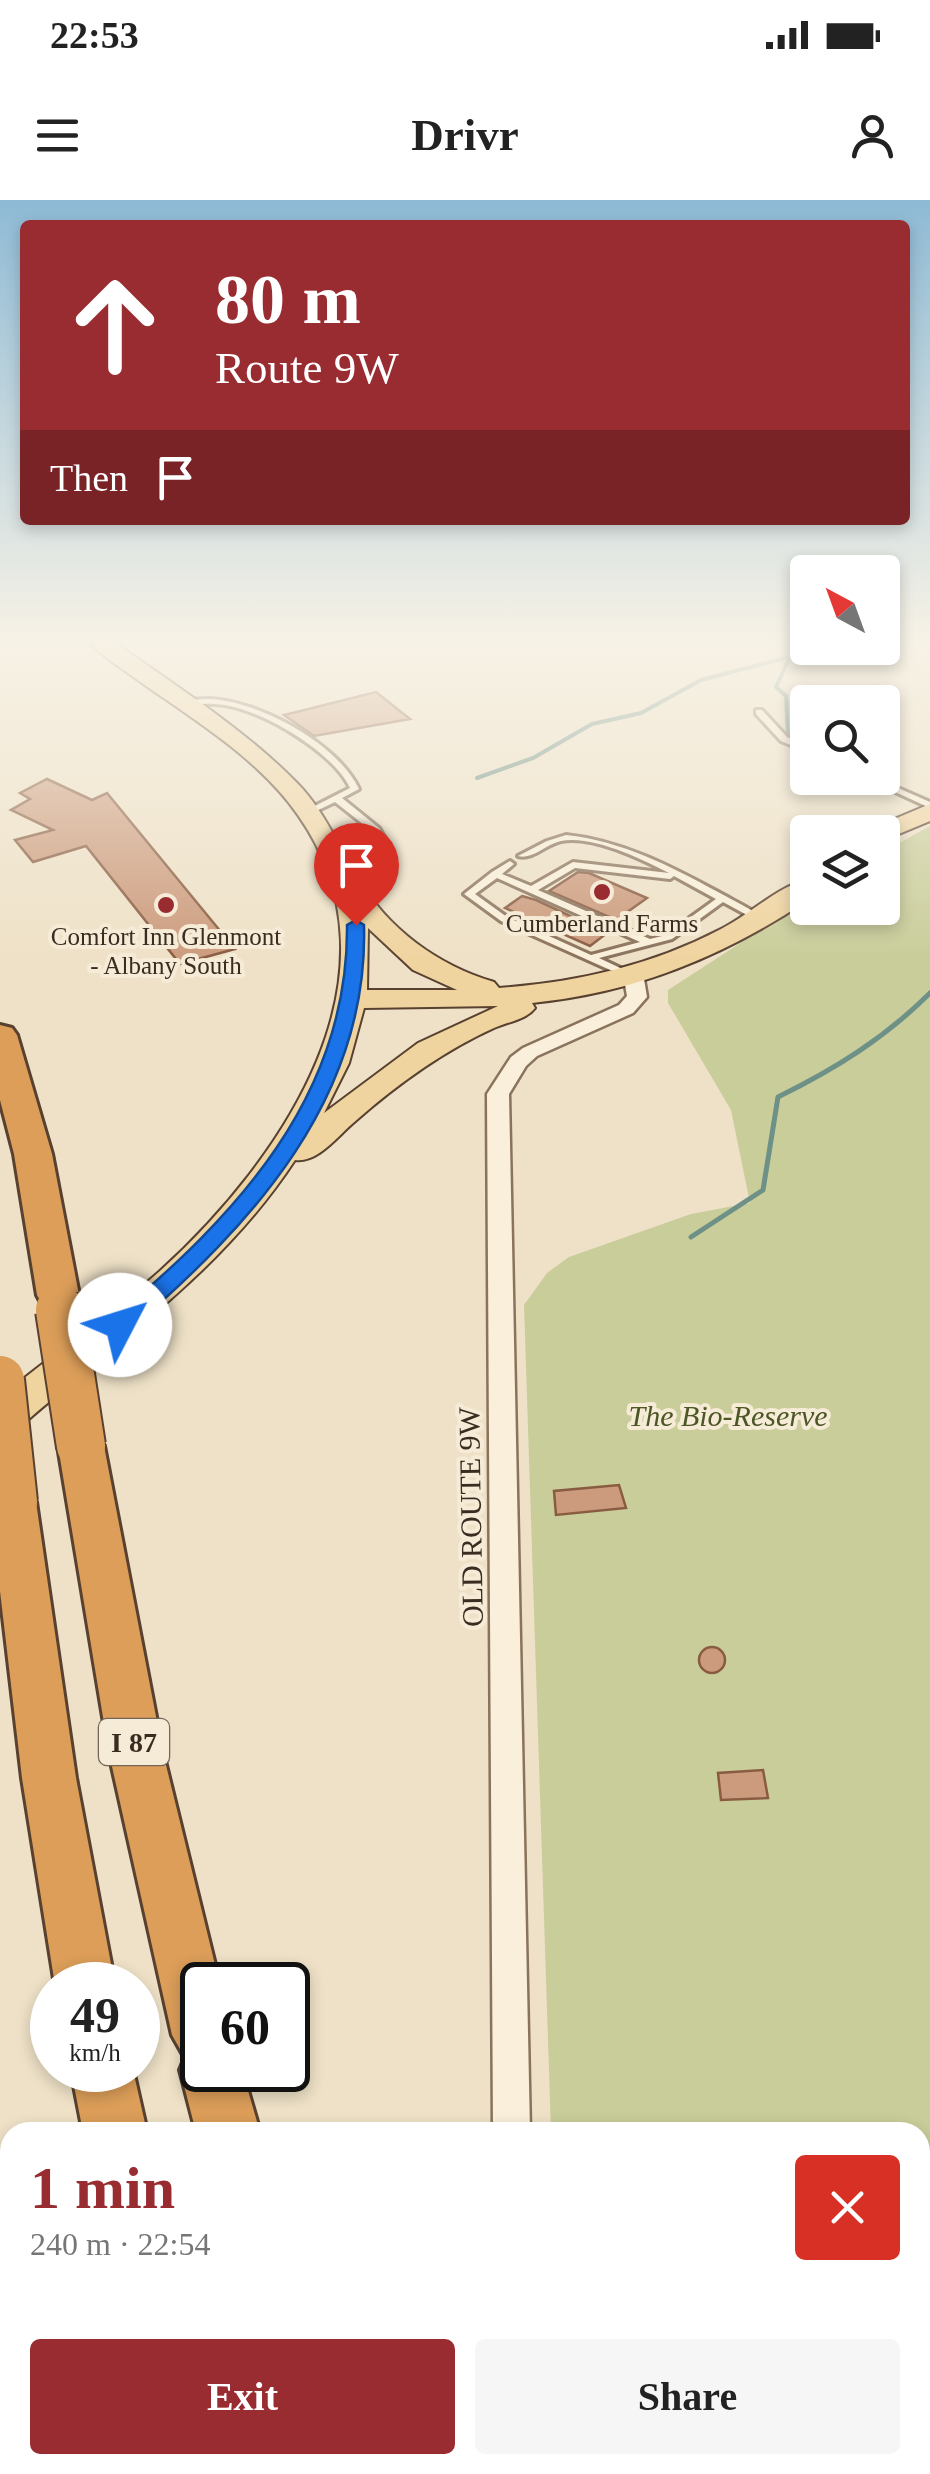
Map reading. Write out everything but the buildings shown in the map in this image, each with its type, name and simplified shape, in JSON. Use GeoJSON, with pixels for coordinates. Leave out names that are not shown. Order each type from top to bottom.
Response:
{"type":"FeatureCollection","features":[{"type":"Feature","properties":{"kind":"highway","name":"I 87"},"geometry":{"type":"LineString","coordinates":[[0,1035],[33,1154],[136,1752],[185,1962]]}},
{"type":"Feature","properties":{"kind":"highway"},"geometry":{"type":"LineString","coordinates":[[6,1404],[13,1502],[49,1778],[81,1962]]}},
{"type":"Feature","properties":{"kind":"highway"},"geometry":{"type":"LineString","coordinates":[[107,2092],[113,2122]]}},
{"type":"Feature","properties":{"kind":"highway"},"geometry":{"type":"LineString","coordinates":[[218,2092],[225,2122]]}},
{"type":"Feature","properties":{"kind":"main road"},"geometry":{"type":"LineString","coordinates":[[240,747],[309,811],[342,871],[391,939],[420,965],[457,982],[530,997]]}},
{"type":"Feature","properties":{"kind":"main road"},"geometry":{"type":"LineString","coordinates":[[900,824],[930,808]]}},
{"type":"Feature","properties":{"kind":"main road"},"geometry":{"type":"LineString","coordinates":[[264,1182],[323,1088],[342,1042],[353,999],[356,925],[342,871]]}},
{"type":"Feature","properties":{"kind":"main road"},"geometry":{"type":"LineString","coordinates":[[6,1404],[176,1278],[264,1182],[381,1082],[430,1048],[479,1022],[691,958],[790,899]]}},
{"type":"Feature","properties":{"kind":"main road"},"geometry":{"type":"LineString","coordinates":[[353,999],[530,997],[572,992]]}},
{"type":"Feature","properties":{"kind":"street","name":"OLD ROUTE 9W"},"geometry":{"type":"LineString","coordinates":[[511,2122],[498,1094],[518,1062],[530,1052],[626,1009],[636,997],[634,978]]}},
{"type":"Feature","properties":{"kind":"lane"},"geometry":{"type":"LineString","coordinates":[[309,811],[355,789],[352,776],[317,747]]}},
{"type":"Feature","properties":{"kind":"lane"},"geometry":{"type":"LineString","coordinates":[[900,793],[930,808]]}},
{"type":"Feature","properties":{"kind":"lane"},"geometry":{"type":"LineString","coordinates":[[336,798],[376,830],[383,842],[342,871]]}},
{"type":"Feature","properties":{"kind":"lane"},"geometry":{"type":"LineString","coordinates":[[522,856],[563,838],[608,847],[664,866],[761,919]]}},
{"type":"Feature","properties":{"kind":"lane"},"geometry":{"type":"LineString","coordinates":[[510,864],[468,894],[504,920],[569,942],[634,978]]}},
{"type":"Feature","properties":{"kind":"lane"},"geometry":{"type":"LineString","coordinates":[[535,895],[573,864],[624,868],[691,882]]}},
{"type":"Feature","properties":{"kind":"lane"},"geometry":{"type":"LineString","coordinates":[[495,874],[567,911],[651,942]]}},
{"type":"Feature","properties":{"kind":"lane"},"geometry":{"type":"LineString","coordinates":[[593,958],[669,938],[722,899]]}},
{"type":"Feature","properties":{"kind":"lane"},"geometry":{"type":"LineString","coordinates":[[504,920],[514,912]]}},
{"type":"Feature","properties":{"kind":"lane"},"geometry":{"type":"LineString","coordinates":[[520,927],[530,920]]}},
{"type":"Feature","properties":{"kind":"lane"},"geometry":{"type":"LineString","coordinates":[[535,933],[546,926]]}},
{"type":"Feature","properties":{"kind":"green space","name":"The Bio-Reserve"},"geometry":{"type":"Polygon","coordinates":[[[930,826],[930,2122],[551,2122],[524,1305],[547,1273],[569,1257],[691,1214],[750,1203],[731,1110],[668,1003],[668,990],[790,911],[790,925],[900,925],[900,843],[930,826]]]}},
{"type":"Feature","properties":{"kind":"waterway"},"geometry":{"type":"LineString","coordinates":[[477,778],[552,747]]}},
{"type":"Feature","properties":{"kind":"waterway"},"geometry":{"type":"LineString","coordinates":[[691,1237],[763,1190],[778,1097],[858,1051],[930,993]]}},
{"type":"Feature","properties":{"kind":"place","name":"Cumberland Farms"},"geometry":{"type":"Point","coordinates":[602,892]}},
{"type":"Feature","properties":{"kind":"place","name":"Comfort Inn Glenmont - Albany South"},"geometry":{"type":"Point","coordinates":[166,905]}},
{"type":"Feature","properties":{"kind":"route"},"geometry":{"type":"LineString","coordinates":[[120,1325],[176,1278],[233,1220],[303,1125],[342,1042],[353,999],[356,925]]}}]}
